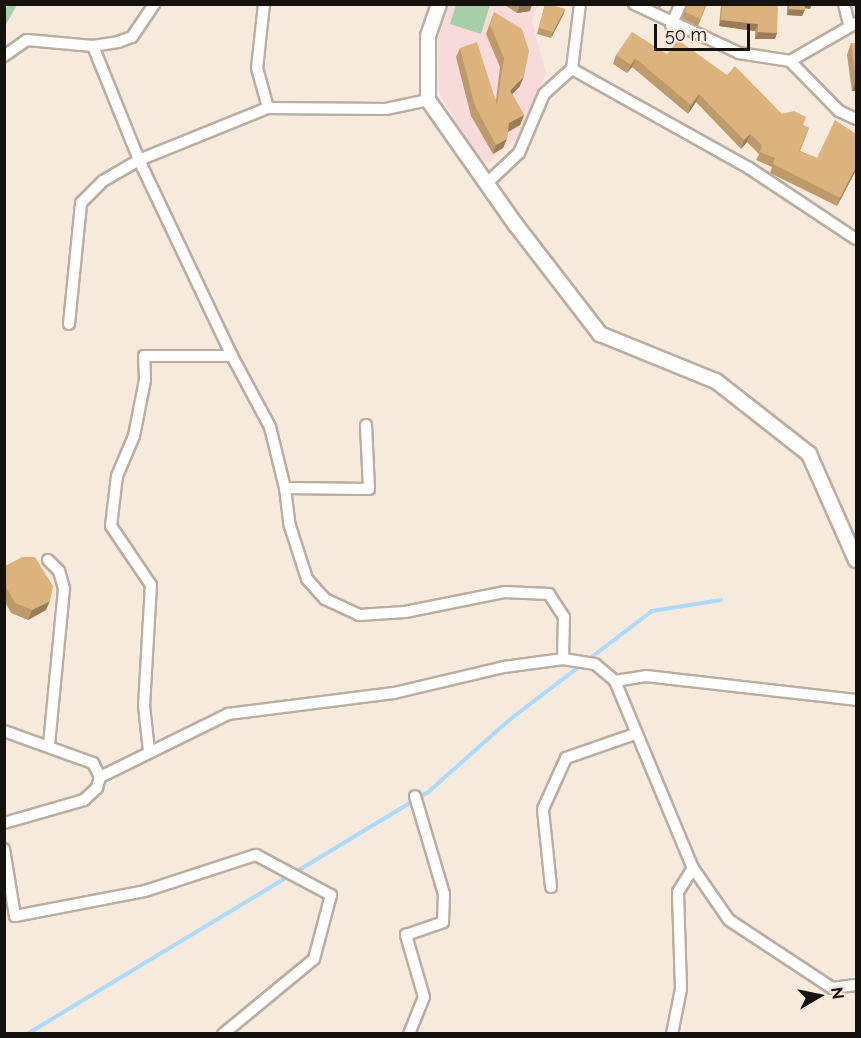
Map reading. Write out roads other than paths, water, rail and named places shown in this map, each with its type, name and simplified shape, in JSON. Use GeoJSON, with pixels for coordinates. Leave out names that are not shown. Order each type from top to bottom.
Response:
{"type":"FeatureCollection","features":[{"type":"Feature","properties":{"kind":"street"},"geometry":{"type":"LineString","coordinates":[[4,56],[27,40],[93,46],[132,37],[154,4]]}},
{"type":"Feature","properties":{"kind":"street"},"geometry":{"type":"LineString","coordinates":[[264,4],[257,68],[268,108]]}},
{"type":"Feature","properties":{"kind":"street"},"geometry":{"type":"LineString","coordinates":[[439,4],[428,36],[428,100],[486,184],[600,334],[716,381],[810,454],[856,560]]}},
{"type":"Feature","properties":{"kind":"street"},"geometry":{"type":"LineString","coordinates":[[486,184],[519,153],[544,94],[572,69],[580,4]]}},
{"type":"Feature","properties":{"kind":"street"},"geometry":{"type":"LineString","coordinates":[[634,4],[671,25],[739,53],[790,61],[839,111],[856,119]]}},
{"type":"Feature","properties":{"kind":"street"},"geometry":{"type":"LineString","coordinates":[[671,25],[681,4]]}},
{"type":"Feature","properties":{"kind":"street"},"geometry":{"type":"LineString","coordinates":[[790,61],[853,24],[844,4]]}},
{"type":"Feature","properties":{"kind":"street"},"geometry":{"type":"LineString","coordinates":[[93,46],[139,160],[232,356],[270,427],[285,488],[290,526],[307,579],[341,609],[359,615],[405,612],[535,590],[559,603],[566,636],[563,659]]}},
{"type":"Feature","properties":{"kind":"street"},"geometry":{"type":"LineString","coordinates":[[572,69],[851,229],[856,239]]}},
{"type":"Feature","properties":{"kind":"street"},"geometry":{"type":"LineString","coordinates":[[69,324],[81,203],[103,182],[139,160],[268,108],[386,109],[428,100]]}},
{"type":"Feature","properties":{"kind":"street"},"geometry":{"type":"LineString","coordinates":[[149,751],[144,706],[151,585],[111,526],[117,477],[134,436],[144,356],[232,356]]}},
{"type":"Feature","properties":{"kind":"street"},"geometry":{"type":"LineString","coordinates":[[285,488],[369,489],[366,425]]}},
{"type":"Feature","properties":{"kind":"street"},"geometry":{"type":"LineString","coordinates":[[48,560],[59,571],[64,589],[49,746]]}},
{"type":"Feature","properties":{"kind":"street"},"geometry":{"type":"LineString","coordinates":[[100,777],[228,714],[394,693],[504,667],[563,659],[595,664],[615,681],[635,734],[693,868],[729,920],[762,945],[832,988],[856,985]]}},
{"type":"Feature","properties":{"kind":"street"},"geometry":{"type":"LineString","coordinates":[[615,681],[646,676],[856,700]]}},
{"type":"Feature","properties":{"kind":"street"},"geometry":{"type":"LineString","coordinates":[[4,731],[93,763],[100,777],[97,789],[84,800],[4,823]]}},
{"type":"Feature","properties":{"kind":"street"},"geometry":{"type":"LineString","coordinates":[[551,887],[543,809],[566,758],[635,734]]}},
{"type":"Feature","properties":{"kind":"street"},"geometry":{"type":"LineString","coordinates":[[409,1034],[424,997],[406,935],[443,922],[444,894],[415,796]]}},
{"type":"Feature","properties":{"kind":"street"},"geometry":{"type":"LineString","coordinates":[[4,849],[15,916],[145,891],[256,855],[331,895],[314,959],[223,1034]]}},
{"type":"Feature","properties":{"kind":"street"},"geometry":{"type":"LineString","coordinates":[[672,1034],[681,989],[678,892],[693,868]]}},
{"type":"Feature","properties":{"kind":"waterway"},"geometry":{"type":"LineString","coordinates":[[27,1034],[427,793],[508,721],[652,611],[721,600]]}}]}
